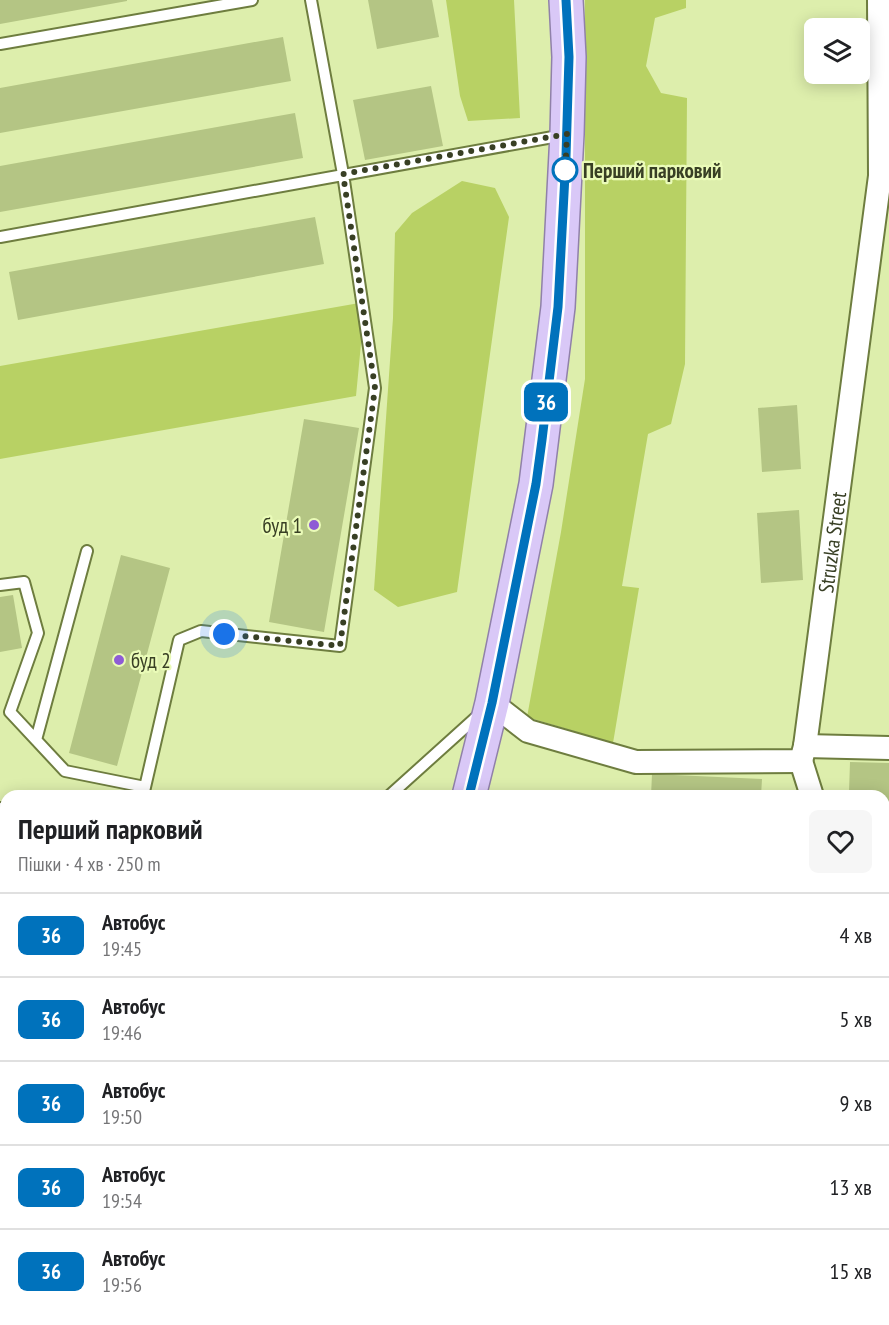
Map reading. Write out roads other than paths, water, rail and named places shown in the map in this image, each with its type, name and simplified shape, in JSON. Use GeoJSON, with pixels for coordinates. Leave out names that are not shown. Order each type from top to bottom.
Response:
{"type":"FeatureCollection","features":[{"type":"Feature","properties":{"kind":"main road"},"geometry":{"type":"LineString","coordinates":[[470,790],[492,703],[536,484],[558,307],[567,134],[569,57],[566,0]]}},
{"type":"Feature","properties":{"kind":"street","name":"Struzka Street"},"geometry":{"type":"LineString","coordinates":[[803,754],[884,175],[879,0]]}},
{"type":"Feature","properties":{"kind":"street"},"geometry":{"type":"LineString","coordinates":[[492,703],[528,731],[636,762],[889,748]]}},
{"type":"Feature","properties":{"kind":"street"},"geometry":{"type":"LineString","coordinates":[[803,754],[811,790]]}},
{"type":"Feature","properties":{"kind":"lane"},"geometry":{"type":"LineString","coordinates":[[0,44],[252,0]]}},
{"type":"Feature","properties":{"kind":"lane"},"geometry":{"type":"LineString","coordinates":[[144,790],[179,640],[201,632],[340,646],[375,388],[343,174],[311,0]]}},
{"type":"Feature","properties":{"kind":"lane"},"geometry":{"type":"LineString","coordinates":[[0,237],[567,134]]}},
{"type":"Feature","properties":{"kind":"lane"},"geometry":{"type":"LineString","coordinates":[[36,740],[87,550]]}},
{"type":"Feature","properties":{"kind":"lane"},"geometry":{"type":"LineString","coordinates":[[0,585],[24,582],[38,633],[10,712],[65,771],[136,790]]}},
{"type":"Feature","properties":{"kind":"lane"},"geometry":{"type":"LineString","coordinates":[[396,790],[492,703]]}},
{"type":"Feature","properties":{"kind":"place","name":"Перший парковий"},"geometry":{"type":"Point","coordinates":[565,170]}},
{"type":"Feature","properties":{"kind":"place","name":"буд 1"},"geometry":{"type":"Point","coordinates":[314,525]}},
{"type":"Feature","properties":{"kind":"place","name":"буд 2"},"geometry":{"type":"Point","coordinates":[119,660]}}]}
